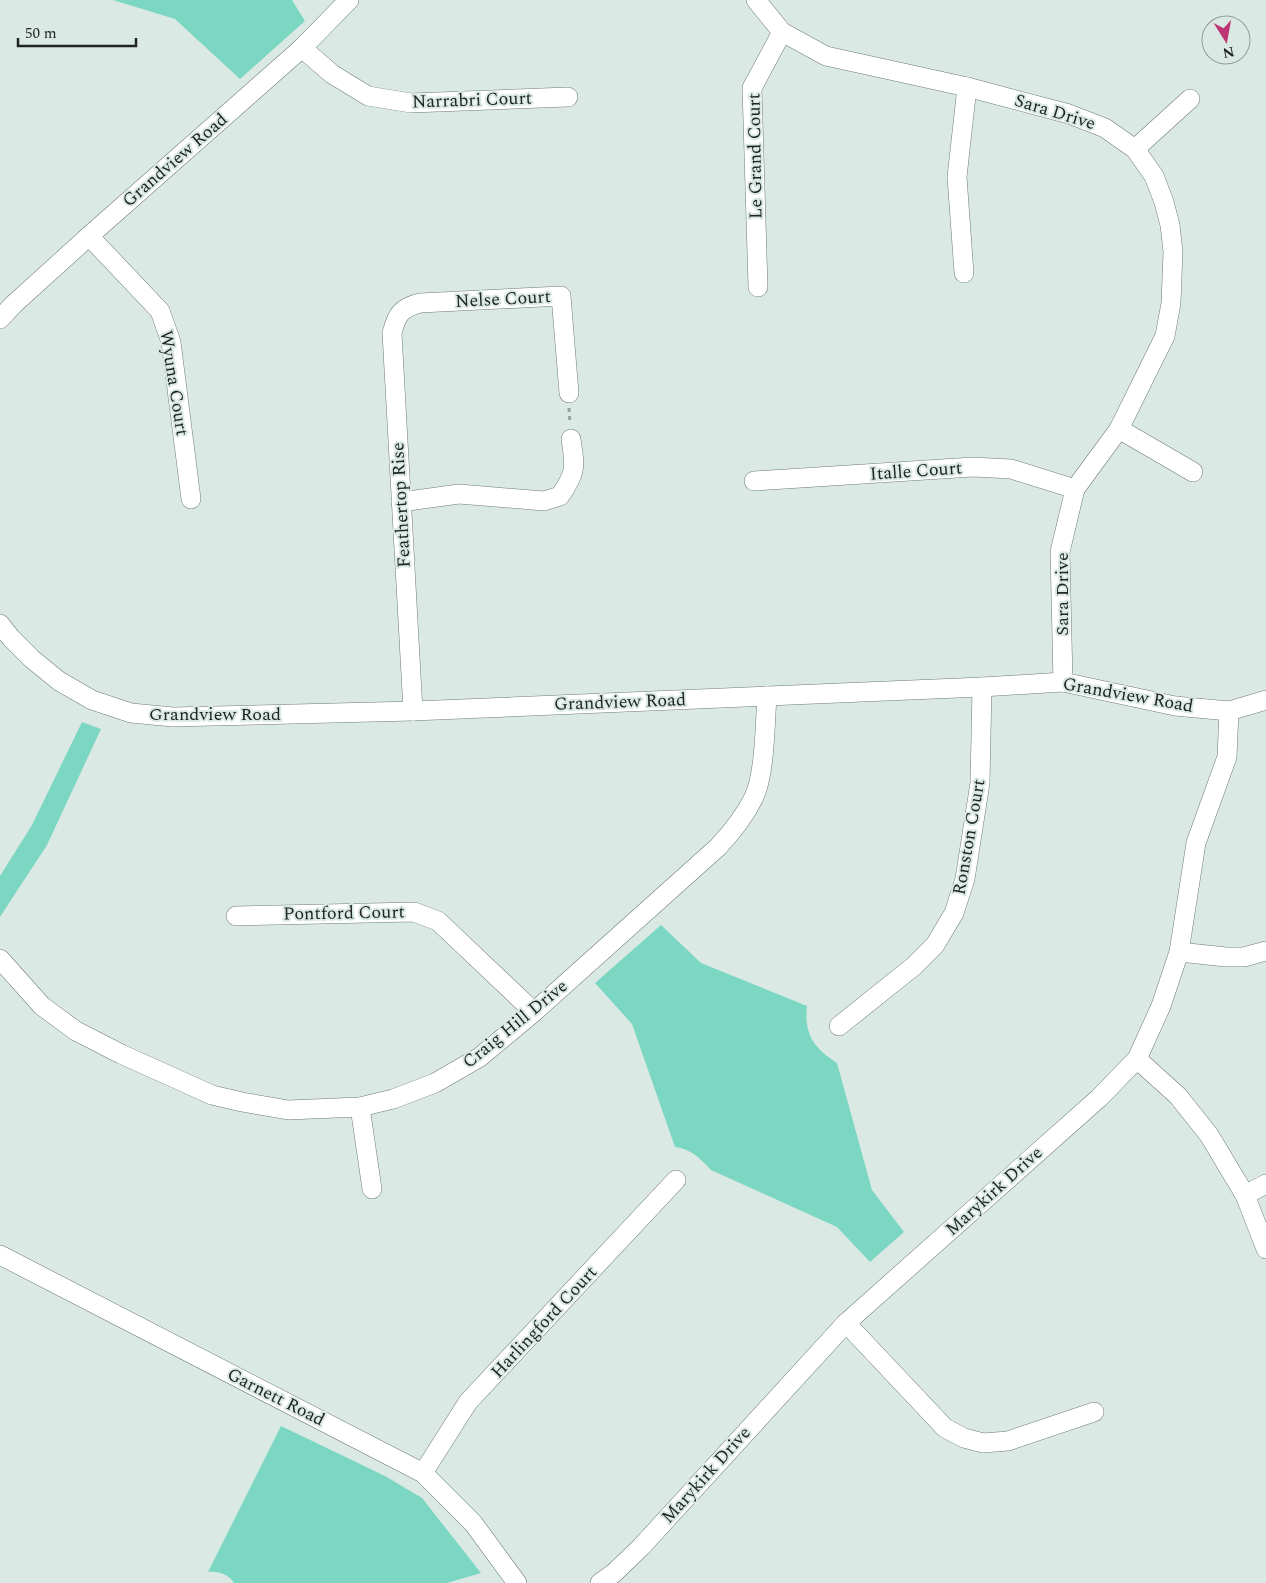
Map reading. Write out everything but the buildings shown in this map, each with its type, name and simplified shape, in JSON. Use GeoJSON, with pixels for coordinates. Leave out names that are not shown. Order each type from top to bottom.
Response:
{"type":"FeatureCollection","features":[{"type":"Feature","properties":{"kind":"street","name":"Grandview Road"},"geometry":{"type":"LineString","coordinates":[[0,319],[89,236],[302,48],[349,0]]}},
{"type":"Feature","properties":{"kind":"street","name":"Sara Drive"},"geometry":{"type":"LineString","coordinates":[[756,0],[782,32],[826,56],[967,87],[1069,114],[1105,128],[1135,149],[1154,176],[1170,225],[1173,252],[1171,303],[1165,336],[1119,429],[1075,489],[1060,552],[1063,682]]}},
{"type":"Feature","properties":{"kind":"street","name":"Le Grand Court"},"geometry":{"type":"LineString","coordinates":[[758,287],[752,88],[782,32]]}},
{"type":"Feature","properties":{"kind":"street","name":"Narrabri Court"},"geometry":{"type":"LineString","coordinates":[[302,48],[332,74],[368,96],[411,103],[568,97]]}},
{"type":"Feature","properties":{"kind":"street"},"geometry":{"type":"LineString","coordinates":[[964,273],[957,177],[967,87]]}},
{"type":"Feature","properties":{"kind":"street"},"geometry":{"type":"LineString","coordinates":[[1135,149],[1190,99]]}},
{"type":"Feature","properties":{"kind":"street","name":"Wyuna Court"},"geometry":{"type":"LineString","coordinates":[[89,236],[160,311],[171,342],[190,499]]}},
{"type":"Feature","properties":{"kind":"street","name":"Nelse Court"},"geometry":{"type":"LineString","coordinates":[[408,306],[420,303],[561,296],[569,392]]}},
{"type":"Feature","properties":{"kind":"street","name":"Feathertop Rise"},"geometry":{"type":"LineString","coordinates":[[408,306],[400,313],[392,333],[414,710]]}},
{"type":"Feature","properties":{"kind":"street"},"geometry":{"type":"LineString","coordinates":[[1119,429],[1193,472]]}},
{"type":"Feature","properties":{"kind":"street"},"geometry":{"type":"LineString","coordinates":[[401,502],[459,494],[544,501],[560,496],[569,484],[575,468],[570,439]]}},
{"type":"Feature","properties":{"kind":"street","name":"Italle Court"},"geometry":{"type":"LineString","coordinates":[[754,481],[973,467],[1011,469],[1075,489]]}},
{"type":"Feature","properties":{"kind":"street","name":"Grandview Road"},"geometry":{"type":"LineString","coordinates":[[0,624],[32,659],[60,681],[92,700],[131,713],[174,717],[414,710],[982,687],[1063,682],[1175,706],[1229,711],[1266,700]]}},
{"type":"Feature","properties":{"kind":"street","name":"Ronston Court"},"geometry":{"type":"LineString","coordinates":[[839,1026],[914,966],[935,945],[954,913],[966,879],[980,782],[982,687]]}},
{"type":"Feature","properties":{"kind":"street","name":"Craig Hill Drive"},"geometry":{"type":"LineString","coordinates":[[0,959],[42,1006],[76,1031],[121,1054],[212,1095],[288,1110],[360,1107],[393,1098],[435,1083],[480,1057],[534,1012],[718,848],[740,823],[755,795],[761,767],[767,696]]}},
{"type":"Feature","properties":{"kind":"street","name":"Marykirk Drive"},"geometry":{"type":"LineString","coordinates":[[600,1583],[614,1573],[640,1547],[846,1323],[1098,1098],[1137,1059],[1161,1006],[1178,952],[1196,842],[1227,758],[1229,711]]}},
{"type":"Feature","properties":{"kind":"street","name":"Pontford Court"},"geometry":{"type":"LineString","coordinates":[[236,916],[414,912],[438,921],[534,1012]]}},
{"type":"Feature","properties":{"kind":"street"},"geometry":{"type":"LineString","coordinates":[[1178,952],[1244,957],[1266,951]]}},
{"type":"Feature","properties":{"kind":"street"},"geometry":{"type":"LineString","coordinates":[[1137,1059],[1178,1096],[1209,1135],[1245,1195],[1266,1249]]}},
{"type":"Feature","properties":{"kind":"street"},"geometry":{"type":"LineString","coordinates":[[360,1107],[372,1189]]}},
{"type":"Feature","properties":{"kind":"street","name":"Harlingford Court"},"geometry":{"type":"LineString","coordinates":[[424,1473],[468,1402],[676,1180]]}},
{"type":"Feature","properties":{"kind":"street"},"geometry":{"type":"LineString","coordinates":[[1245,1195],[1266,1184]]}},
{"type":"Feature","properties":{"kind":"street","name":"Garnett Road"},"geometry":{"type":"LineString","coordinates":[[0,1256],[424,1473],[473,1523],[517,1583]]}},
{"type":"Feature","properties":{"kind":"street"},"geometry":{"type":"LineString","coordinates":[[846,1323],[945,1428],[964,1438],[983,1443],[1008,1441],[1094,1412]]}},
{"type":"Feature","properties":{"kind":"path"},"geometry":{"type":"LineString","coordinates":[[569,392],[570,439]]}},
{"type":"Feature","properties":{"kind":"green space"},"geometry":{"type":"Polygon","coordinates":[[[113,0],[292,0],[305,21],[240,79],[175,19],[113,0]]]}},
{"type":"Feature","properties":{"kind":"green space"},"geometry":{"type":"Polygon","coordinates":[[[82,722],[101,729],[47,845],[0,917],[0,876],[32,825],[82,722]]]}},
{"type":"Feature","properties":{"kind":"green space"},"geometry":{"type":"Polygon","coordinates":[[[661,925],[701,963],[807,1006],[807,1025],[812,1040],[822,1052],[837,1063],[872,1190],[904,1232],[870,1262],[837,1227],[711,1170],[695,1155],[675,1147],[632,1024],[595,983],[661,925]]]}},
{"type":"Feature","properties":{"kind":"green space"},"geometry":{"type":"Polygon","coordinates":[[[281,1426],[385,1476],[422,1498],[481,1573],[447,1583],[234,1583],[223,1574],[208,1572],[281,1426]]]}}]}
